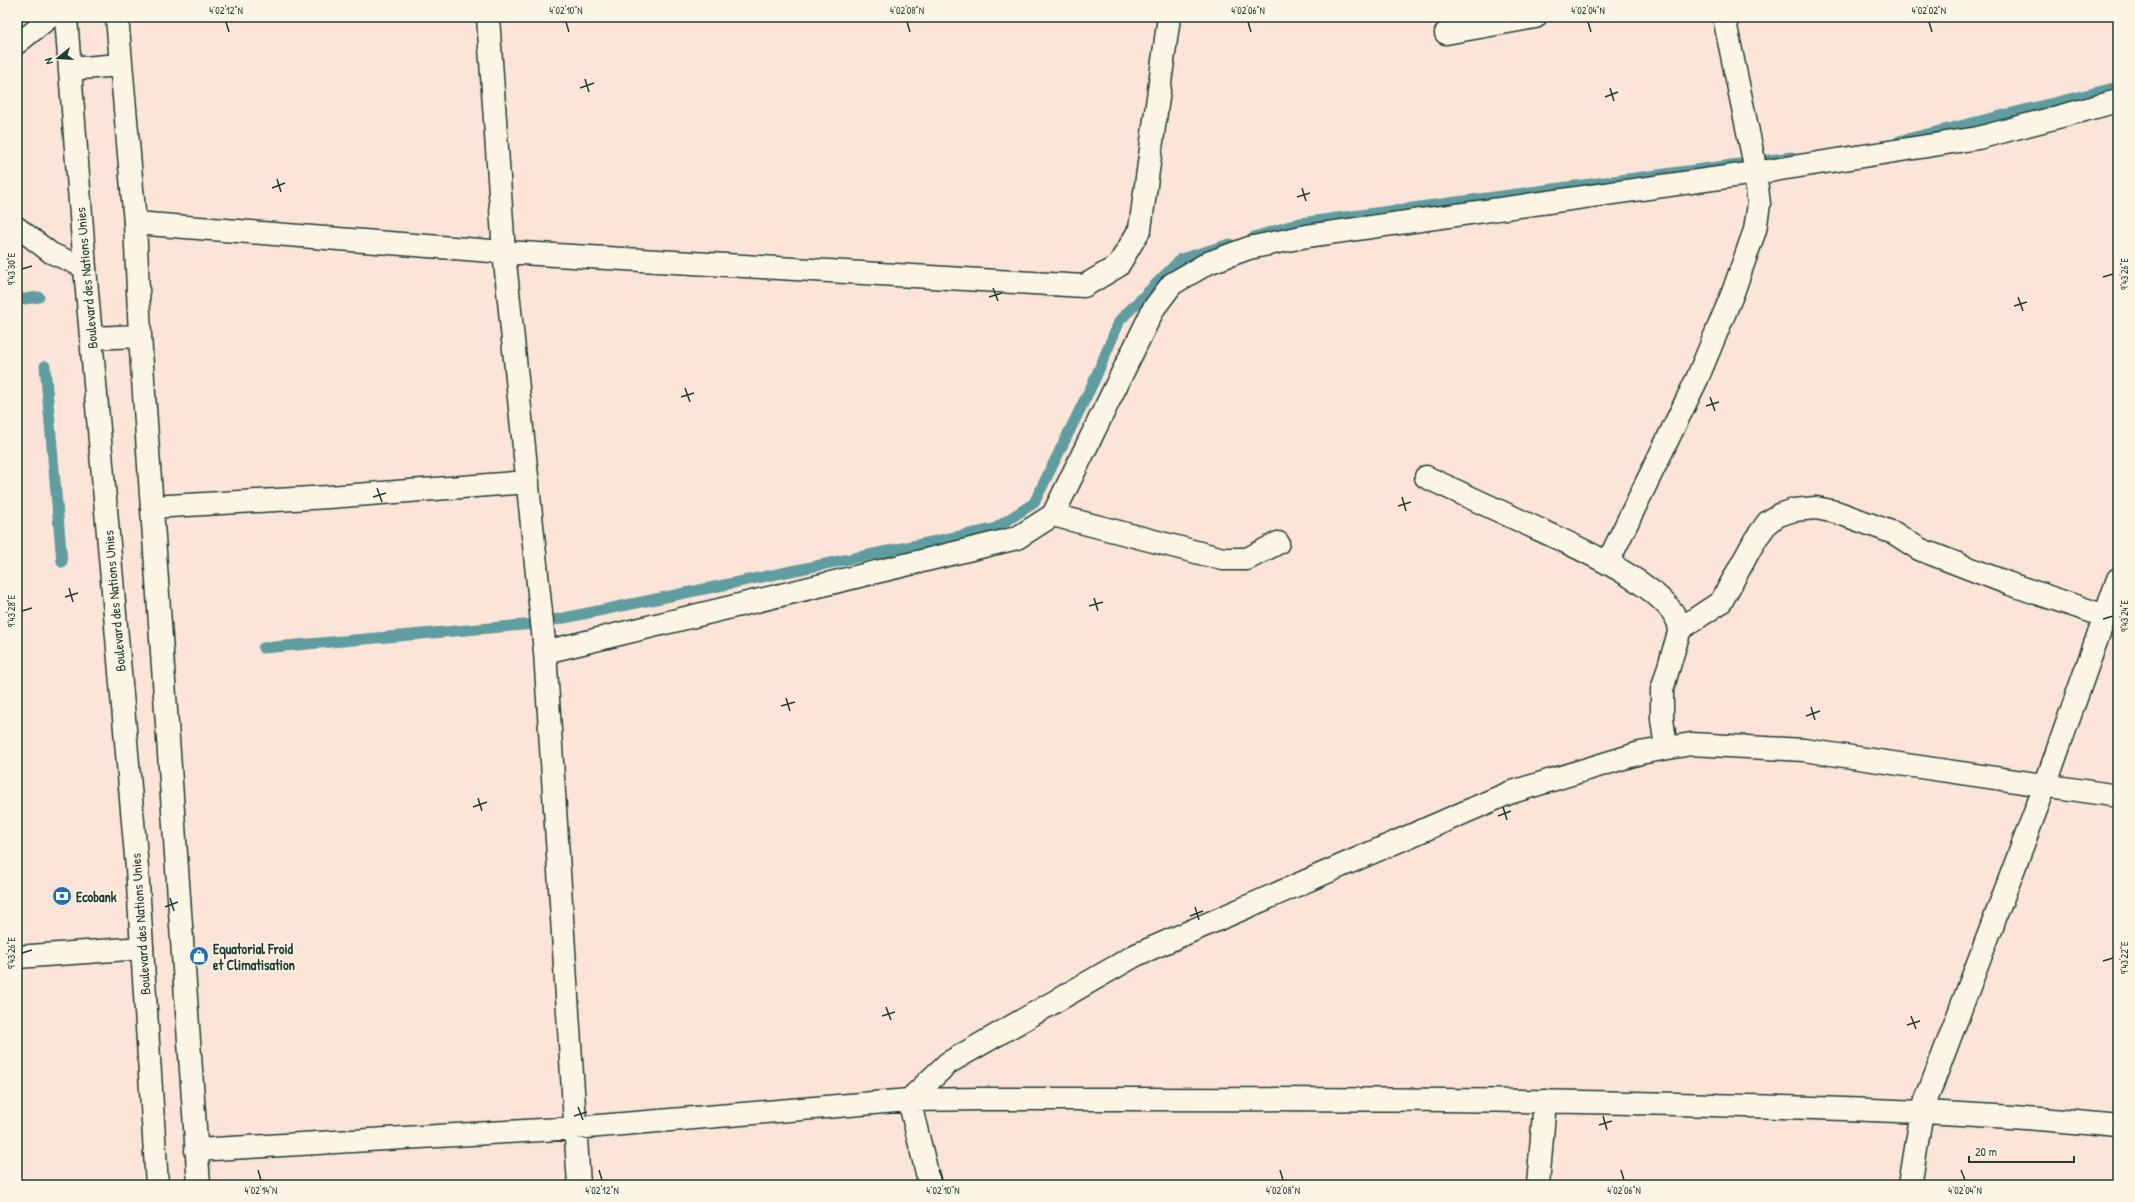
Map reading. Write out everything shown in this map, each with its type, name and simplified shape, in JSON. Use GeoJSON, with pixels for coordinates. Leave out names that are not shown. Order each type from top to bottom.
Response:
{"type":"FeatureCollection","features":[{"type":"Feature","properties":{"kind":"street","name":"Boulevard des Nations Unies"},"geometry":{"type":"LineString","coordinates":[[66,17],[85,268],[142,948],[157,1185]]}},
{"type":"Feature","properties":{"kind":"street"},"geometry":{"type":"LineString","coordinates":[[117,17],[134,223],[140,336],[196,1150],[200,1185]]}},
{"type":"Feature","properties":{"kind":"street"},"geometry":{"type":"LineString","coordinates":[[488,17],[504,252],[545,652],[579,1185]]}},
{"type":"Feature","properties":{"kind":"street"},"geometry":{"type":"LineString","coordinates":[[134,223],[504,252],[1084,286],[1118,266],[1140,229],[1169,17]]}},
{"type":"Feature","properties":{"kind":"street"},"geometry":{"type":"LineString","coordinates":[[1446,33],[1535,17]]}},
{"type":"Feature","properties":{"kind":"street"},"geometry":{"type":"LineString","coordinates":[[1608,562],[1697,379],[1732,295],[1755,230],[1758,204],[1755,173],[1724,17]]}},
{"type":"Feature","properties":{"kind":"street"},"geometry":{"type":"LineString","coordinates":[[70,69],[120,65]]}},
{"type":"Feature","properties":{"kind":"street"},"geometry":{"type":"LineString","coordinates":[[545,652],[1017,538],[1053,515],[1154,308],[1172,284],[1208,263],[1249,248],[1307,236],[1755,173],[1978,138],[2118,101]]}},
{"type":"Feature","properties":{"kind":"street"},"geometry":{"type":"LineString","coordinates":[[91,338],[140,336]]}},
{"type":"Feature","properties":{"kind":"street"},"geometry":{"type":"LineString","coordinates":[[1426,477],[1608,562],[1642,583],[1672,610],[1679,619],[1680,629],[1662,690],[1662,719],[1666,748]]}},
{"type":"Feature","properties":{"kind":"street"},"geometry":{"type":"LineString","coordinates":[[152,507],[329,498],[528,482]]}},
{"type":"Feature","properties":{"kind":"street"},"geometry":{"type":"LineString","coordinates":[[1680,629],[1721,602],[1755,540],[1768,522],[1779,515],[1794,510],[1816,508],[1836,512],[1894,533],[1919,549],[2010,584],[2105,616]]}},
{"type":"Feature","properties":{"kind":"street"},"geometry":{"type":"LineString","coordinates":[[1053,515],[1223,558],[1247,559],[1278,543]]}},
{"type":"Feature","properties":{"kind":"street"},"geometry":{"type":"LineString","coordinates":[[1910,1185],[1922,1111],[2045,786],[2118,579]]}},
{"type":"Feature","properties":{"kind":"street"},"geometry":{"type":"LineString","coordinates":[[909,1100],[948,1064],[1136,955],[1509,793],[1640,753],[1691,744],[1804,750],[2118,796]]}},
{"type":"Feature","properties":{"kind":"street"},"geometry":{"type":"LineString","coordinates":[[17,957],[142,948]]}},
{"type":"Feature","properties":{"kind":"street"},"geometry":{"type":"LineString","coordinates":[[196,1150],[575,1128],[909,1100],[1545,1101],[1922,1111],[2050,1119],[2118,1126]]}},
{"type":"Feature","properties":{"kind":"street"},"geometry":{"type":"LineString","coordinates":[[909,1100],[930,1185]]}},
{"type":"Feature","properties":{"kind":"street"},"geometry":{"type":"LineString","coordinates":[[1538,1185],[1545,1101]]}},
{"type":"Feature","properties":{"kind":"lane"},"geometry":{"type":"LineString","coordinates":[[17,44],[52,17]]}},
{"type":"Feature","properties":{"kind":"lane"},"geometry":{"type":"LineString","coordinates":[[17,227],[51,253],[85,268]]}},
{"type":"Feature","properties":{"kind":"waterway"},"geometry":{"type":"LineString","coordinates":[[1899,141],[2118,87]]}},
{"type":"Feature","properties":{"kind":"waterway"},"geometry":{"type":"LineString","coordinates":[[1254,237],[1300,223],[1791,157]]}},
{"type":"Feature","properties":{"kind":"waterway"},"geometry":{"type":"LineString","coordinates":[[263,648],[535,624],[994,529],[1034,503],[1094,381],[1120,320],[1181,259],[1230,244]]}},
{"type":"Feature","properties":{"kind":"waterway"},"geometry":{"type":"LineString","coordinates":[[17,300],[39,297]]}},
{"type":"Feature","properties":{"kind":"waterway"},"geometry":{"type":"LineString","coordinates":[[45,366],[62,562]]}},
{"type":"Feature","properties":{"kind":"place","name":"Ecobank"},"geometry":{"type":"Point","coordinates":[62,896]}},
{"type":"Feature","properties":{"kind":"place","name":"Equatorial Froid et Climatisation"},"geometry":{"type":"Point","coordinates":[199,956]}}]}
